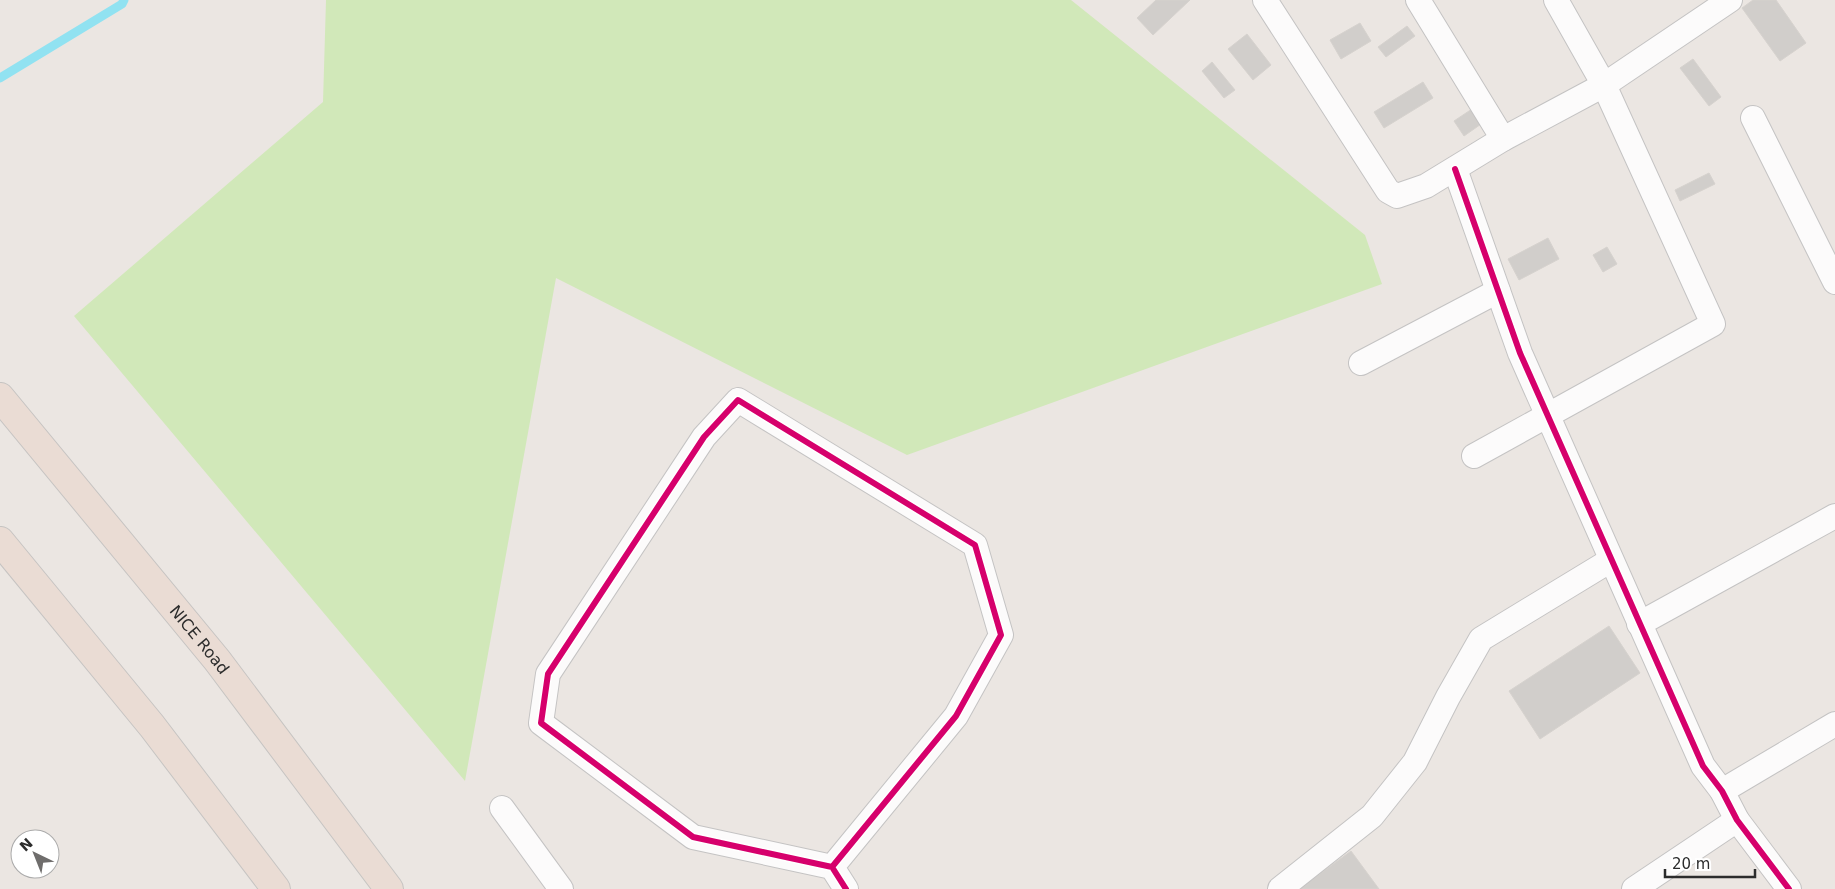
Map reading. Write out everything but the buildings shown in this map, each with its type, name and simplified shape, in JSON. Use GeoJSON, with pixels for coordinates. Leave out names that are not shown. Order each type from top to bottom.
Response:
{"type":"FeatureCollection","features":[{"type":"Feature","properties":{"kind":"highway","name":"NICE Road"},"geometry":{"type":"LineString","coordinates":[[0,396],[217,660],[390,889]]}},
{"type":"Feature","properties":{"kind":"highway"},"geometry":{"type":"LineString","coordinates":[[0,541],[152,726],[276,889]]}},
{"type":"Feature","properties":{"kind":"street"},"geometry":{"type":"LineString","coordinates":[[1264,0],[1388,190],[1397,196],[1410,193],[1455,169],[1503,139],[1604,85],[1723,2]]}},
{"type":"Feature","properties":{"kind":"street"},"geometry":{"type":"LineString","coordinates":[[1418,0],[1503,139]]}},
{"type":"Feature","properties":{"kind":"street"},"geometry":{"type":"LineString","coordinates":[[1474,456],[1713,324],[1604,85],[1556,0]]}},
{"type":"Feature","properties":{"kind":"street"},"geometry":{"type":"LineString","coordinates":[[1753,118],[1835,282]]}},
{"type":"Feature","properties":{"kind":"street"},"geometry":{"type":"LineString","coordinates":[[1455,169],[1520,353],[1703,766],[1722,791],[1737,820],[1789,889]]}},
{"type":"Feature","properties":{"kind":"street"},"geometry":{"type":"LineString","coordinates":[[1361,363],[1498,291]]}},
{"type":"Feature","properties":{"kind":"street"},"geometry":{"type":"LineString","coordinates":[[832,867],[956,716],[1002,635],[975,544],[738,400],[704,437],[548,674],[541,723],[693,837],[832,867],[846,889]]}},
{"type":"Feature","properties":{"kind":"street"},"geometry":{"type":"LineString","coordinates":[[1639,624],[1835,516]]}},
{"type":"Feature","properties":{"kind":"street"},"geometry":{"type":"LineString","coordinates":[[1280,889],[1372,816],[1415,762],[1448,697],[1481,639],[1611,560]]}},
{"type":"Feature","properties":{"kind":"street"},"geometry":{"type":"LineString","coordinates":[[1722,791],[1835,724]]}},
{"type":"Feature","properties":{"kind":"street"},"geometry":{"type":"LineString","coordinates":[[502,808],[561,889]]}},
{"type":"Feature","properties":{"kind":"street"},"geometry":{"type":"LineString","coordinates":[[1634,889],[1737,820]]}},
{"type":"Feature","properties":{"kind":"green space"},"geometry":{"type":"Polygon","coordinates":[[[326,0],[1071,0],[1365,235],[1382,284],[907,455],[556,278],[465,781],[74,316],[323,102],[326,0]]]}},
{"type":"Feature","properties":{"kind":"waterway"},"geometry":{"type":"LineString","coordinates":[[0,78],[122,4],[124,0]]}},
{"type":"Feature","properties":{"kind":"cycle path"},"geometry":{"type":"LineString","coordinates":[[1455,169],[1520,353],[1703,766],[1722,791],[1737,820],[1789,889]]}},
{"type":"Feature","properties":{"kind":"cycle path"},"geometry":{"type":"LineString","coordinates":[[832,867],[956,716],[1001,635],[975,545],[738,400],[704,437],[548,674],[541,723],[693,837],[832,867],[846,889]]}}]}
